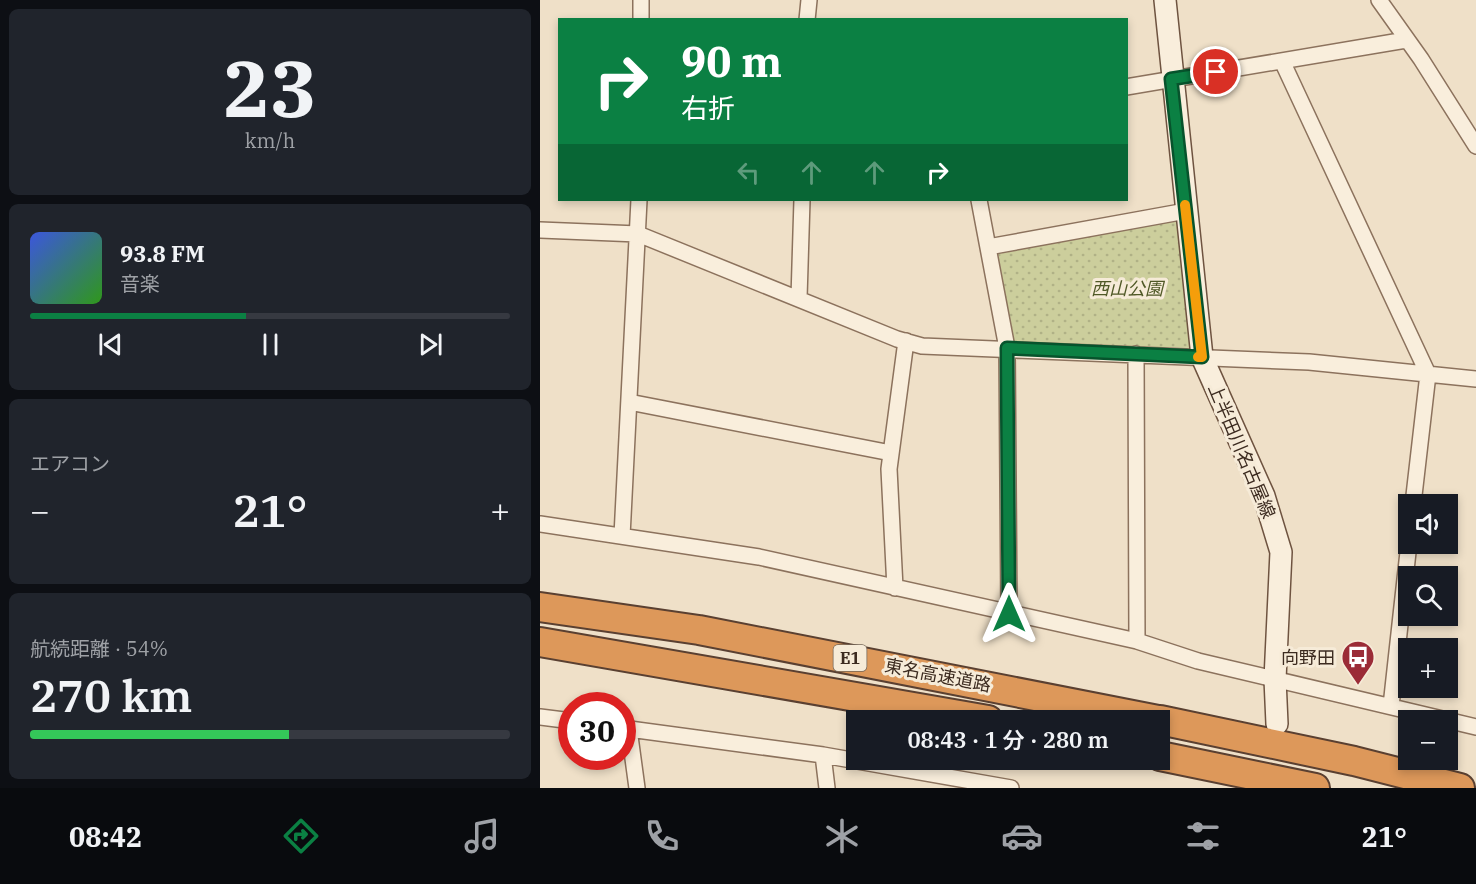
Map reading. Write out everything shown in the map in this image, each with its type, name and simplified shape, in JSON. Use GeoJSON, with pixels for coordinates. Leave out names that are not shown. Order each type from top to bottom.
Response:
{"type":"FeatureCollection","features":[{"type":"Feature","properties":{"kind":"highway","name":"東名高速道路"},"geometry":{"type":"LineString","coordinates":[[540,607],[699,630],[1108,710]]}},
{"type":"Feature","properties":{"kind":"highway","name":"東名高速道路"},"geometry":{"type":"LineString","coordinates":[[540,642],[931,710]]}},
{"type":"Feature","properties":{"kind":"highway","name":"東名高速道路"},"geometry":{"type":"LineString","coordinates":[[1170,722],[1354,761],[1460,788]]}},
{"type":"Feature","properties":{"kind":"highway"},"geometry":{"type":"LineString","coordinates":[[1170,758],[1315,788]]}},
{"type":"Feature","properties":{"kind":"main road","name":"上半田川名古屋線"},"geometry":{"type":"LineString","coordinates":[[1165,0],[1171,79],[1202,357],[1264,496],[1281,552],[1275,679],[1277,724]]}},
{"type":"Feature","properties":{"kind":"street"},"geometry":{"type":"LineString","coordinates":[[641,0],[641,18]]}},
{"type":"Feature","properties":{"kind":"street"},"geometry":{"type":"LineString","coordinates":[[807,18],[809,0]]}},
{"type":"Feature","properties":{"kind":"street"},"geometry":{"type":"LineString","coordinates":[[1379,0],[1476,146]]}},
{"type":"Feature","properties":{"kind":"street"},"geometry":{"type":"LineString","coordinates":[[1128,87],[1406,40]]}},
{"type":"Feature","properties":{"kind":"street"},"geometry":{"type":"LineString","coordinates":[[1282,61],[1428,374],[1414,494]]}},
{"type":"Feature","properties":{"kind":"street"},"geometry":{"type":"LineString","coordinates":[[622,536],[639,201]]}},
{"type":"Feature","properties":{"kind":"street"},"geometry":{"type":"LineString","coordinates":[[799,298],[802,201]]}},
{"type":"Feature","properties":{"kind":"street"},"geometry":{"type":"LineString","coordinates":[[979,201],[1007,348],[1009,614]]}},
{"type":"Feature","properties":{"kind":"street"},"geometry":{"type":"LineString","coordinates":[[988,247],[1186,211]]}},
{"type":"Feature","properties":{"kind":"street"},"geometry":{"type":"LineString","coordinates":[[540,231],[638,234],[922,346],[1309,362],[1476,379]]}},
{"type":"Feature","properties":{"kind":"street"},"geometry":{"type":"LineString","coordinates":[[895,588],[889,469],[906,341]]}},
{"type":"Feature","properties":{"kind":"street"},"geometry":{"type":"LineString","coordinates":[[1136,354],[1137,641]]}},
{"type":"Feature","properties":{"kind":"street"},"geometry":{"type":"LineString","coordinates":[[630,402],[891,453]]}},
{"type":"Feature","properties":{"kind":"street"},"geometry":{"type":"LineString","coordinates":[[540,524],[759,557],[1137,641],[1198,661],[1476,727]]}},
{"type":"Feature","properties":{"kind":"street"},"geometry":{"type":"LineString","coordinates":[[1391,706],[1408,554]]}},
{"type":"Feature","properties":{"kind":"street"},"geometry":{"type":"LineString","coordinates":[[540,717],[558,719]]}},
{"type":"Feature","properties":{"kind":"street"},"geometry":{"type":"LineString","coordinates":[[636,730],[823,754],[967,784],[1011,788]]}},
{"type":"Feature","properties":{"kind":"street"},"geometry":{"type":"LineString","coordinates":[[823,754],[827,788]]}},
{"type":"Feature","properties":{"kind":"street"},"geometry":{"type":"LineString","coordinates":[[634,770],[637,788]]}},
{"type":"Feature","properties":{"kind":"green space","name":"西山公園"},"geometry":{"type":"Polygon","coordinates":[[[1179,220],[1193,348],[1014,343],[998,254],[1179,220]]]}},
{"type":"Feature","properties":{"kind":"slow traffic"},"geometry":{"type":"LineString","coordinates":[[1185,205],[1202,357],[1198,357]]}},
{"type":"Feature","properties":{"kind":"place","name":"向野田"},"geometry":{"type":"Point","coordinates":[1358,686]}},
{"type":"Feature","properties":{"kind":"route"},"geometry":{"type":"LineString","coordinates":[[1009,614],[1007,348],[1202,357],[1171,79],[1216,72]]}}]}
